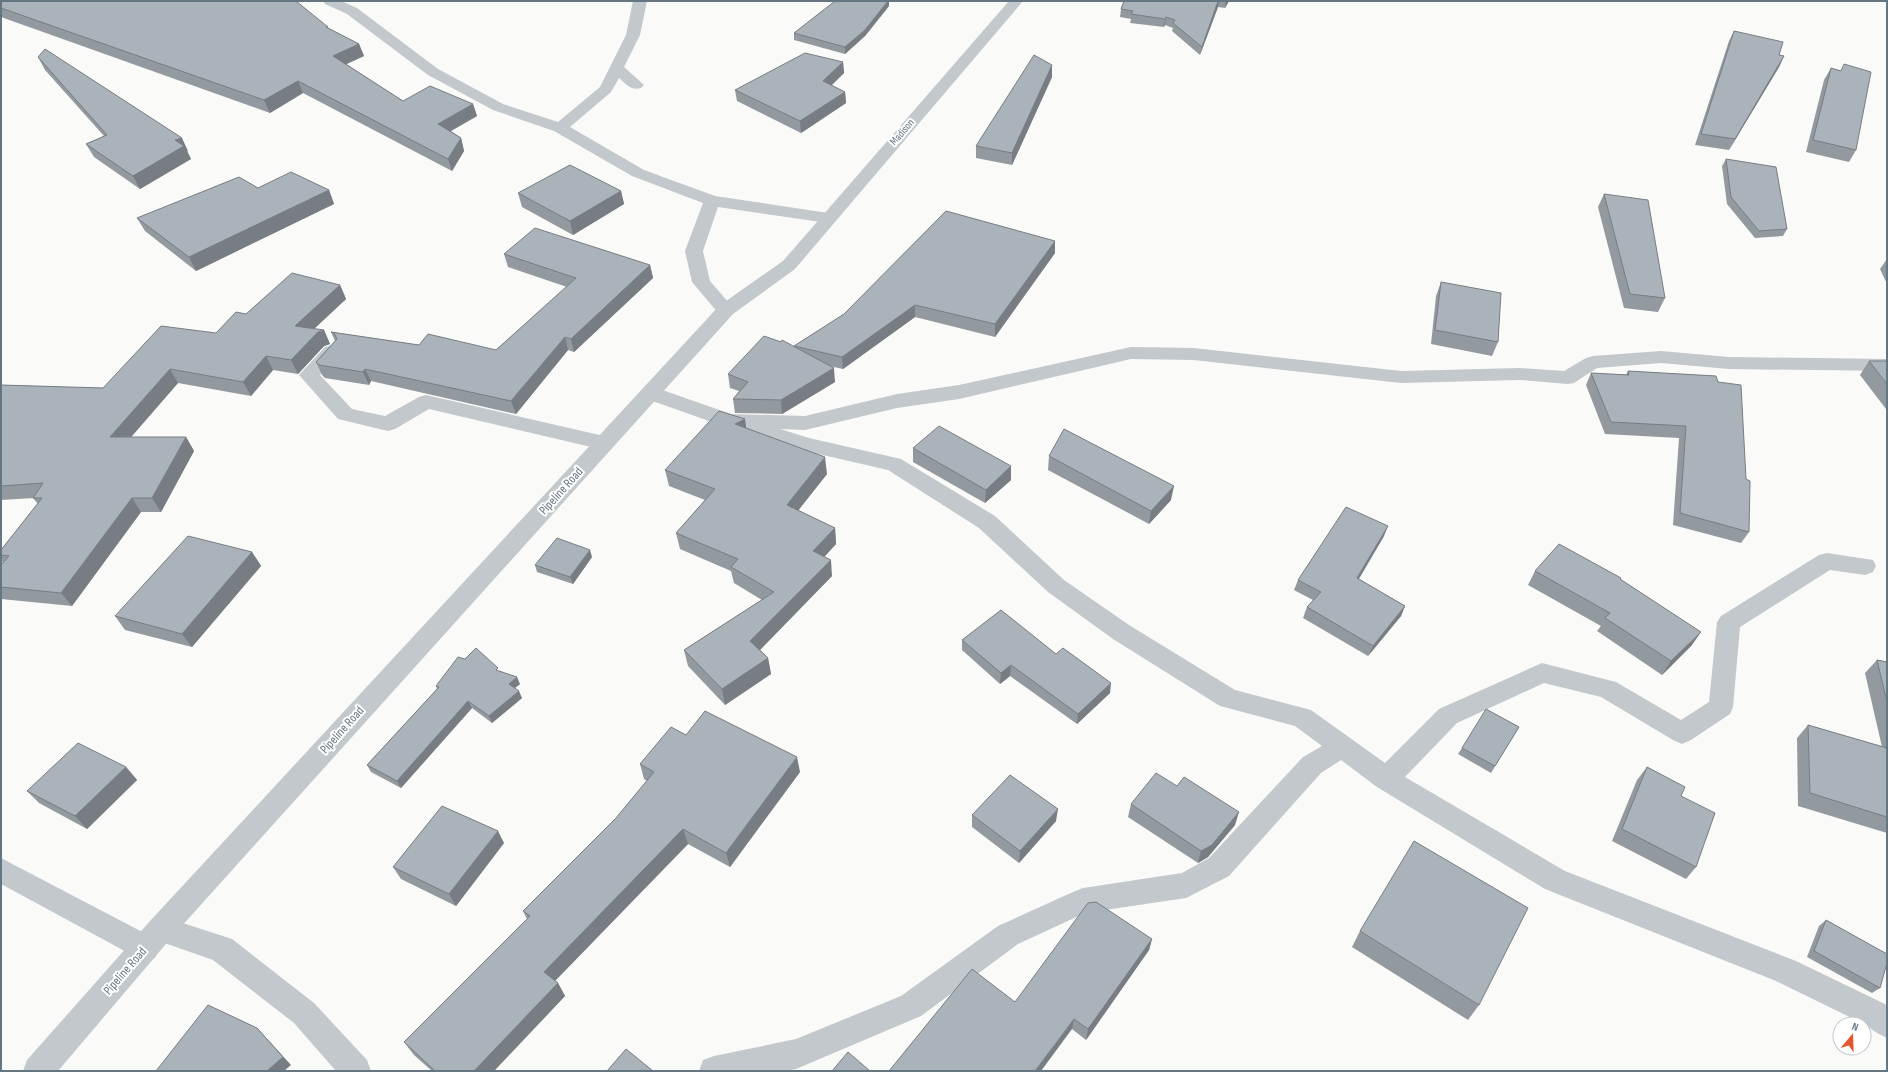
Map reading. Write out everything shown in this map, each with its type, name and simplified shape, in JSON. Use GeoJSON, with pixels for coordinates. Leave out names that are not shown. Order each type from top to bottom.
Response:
{"type":"FeatureCollection","features":[{"type":"Feature","properties":{"kind":"street"},"geometry":{"type":"LineString","coordinates":[[330,1],[352,11],[432,72],[498,107],[560,128],[638,173],[712,201],[828,218]]}},
{"type":"Feature","properties":{"kind":"street"},"geometry":{"type":"LineString","coordinates":[[560,128],[606,88],[633,36],[640,1]]}},
{"type":"Feature","properties":{"kind":"street","name":"Madison"},"geometry":{"type":"LineString","coordinates":[[726,310],[789,265],[1016,1]]}},
{"type":"Feature","properties":{"kind":"street"},"geometry":{"type":"LineString","coordinates":[[617,69],[636,85]]}},
{"type":"Feature","properties":{"kind":"street"},"geometry":{"type":"LineString","coordinates":[[712,201],[694,251],[701,282],[726,310]]}},
{"type":"Feature","properties":{"kind":"street","name":"Pipeline Road"},"geometry":{"type":"LineString","coordinates":[[38,1071],[153,938],[726,310]]}},
{"type":"Feature","properties":{"kind":"street"},"geometry":{"type":"LineString","coordinates":[[332,351],[308,375],[344,414],[388,424],[426,402],[604,443]]}},
{"type":"Feature","properties":{"kind":"street"},"geometry":{"type":"LineString","coordinates":[[730,422],[805,423],[897,401],[959,392],[1131,353],[1194,354],[1401,377],[1520,374],[1567,378],[1593,362],[1661,357],[1729,363],[1887,365]]}},
{"type":"Feature","properties":{"kind":"street"},"geometry":{"type":"LineString","coordinates":[[651,392],[730,422],[808,445],[894,464],[987,522],[1056,586],[1121,632],[1230,699],[1302,716],[1386,779],[1555,880],[1786,971],[1882,1018],[1887,1023]]}},
{"type":"Feature","properties":{"kind":"street"},"geometry":{"type":"LineString","coordinates":[[1386,779],[1448,716],[1542,673],[1606,689],[1682,733],[1721,707],[1729,622],[1827,561],[1864,566]]}},
{"type":"Feature","properties":{"kind":"street"},"geometry":{"type":"LineString","coordinates":[[714,1071],[796,1054],[911,1006],[1008,935],[1083,901],[1186,885],[1219,867],[1312,765],[1342,747]]}},
{"type":"Feature","properties":{"kind":"street"},"geometry":{"type":"LineString","coordinates":[[1,870],[153,938],[222,949],[304,1014],[356,1071]]}},
{"type":"Feature","properties":{"kind":"building"},"geometry":{"type":"Polygon","coordinates":[[[1,1],[296,1],[328,27],[326,27],[359,44],[333,56],[403,101],[430,86],[473,104],[438,124],[461,138],[448,159],[298,81],[264,100],[1,8],[1,1]]]}},
{"type":"Feature","properties":{"kind":"building"},"geometry":{"type":"Polygon","coordinates":[[[835,1],[888,1],[865,30],[845,47],[794,33],[835,1]]]}},
{"type":"Feature","properties":{"kind":"building"},"geometry":{"type":"Polygon","coordinates":[[[1124,1],[1218,1],[1202,47],[1173,23],[1175,20],[1166,17],[1165,19],[1131,14],[1133,11],[1121,9],[1124,1]]]}},
{"type":"Feature","properties":{"kind":"building"},"geometry":{"type":"Polygon","coordinates":[[[1734,31],[1783,42],[1779,55],[1784,56],[1735,139],[1701,134],[1734,31]]]}},
{"type":"Feature","properties":{"kind":"building"},"geometry":{"type":"Polygon","coordinates":[[[45,49],[182,138],[175,140],[184,146],[133,176],[86,144],[107,135],[38,57],[45,49]]]}},
{"type":"Feature","properties":{"kind":"building"},"geometry":{"type":"Polygon","coordinates":[[[805,53],[843,62],[823,81],[845,92],[800,121],[735,90],[805,53]]]}},
{"type":"Feature","properties":{"kind":"building"},"geometry":{"type":"Polygon","coordinates":[[[1034,55],[1052,65],[1012,153],[976,146],[1034,55]]]}},
{"type":"Feature","properties":{"kind":"building"},"geometry":{"type":"Polygon","coordinates":[[[1844,64],[1871,72],[1856,150],[1813,140],[1831,68],[1841,71],[1844,64]]]}},
{"type":"Feature","properties":{"kind":"building"},"geometry":{"type":"Polygon","coordinates":[[[1726,159],[1776,167],[1787,229],[1759,231],[1731,197],[1726,159]]]}},
{"type":"Feature","properties":{"kind":"building"},"geometry":{"type":"Polygon","coordinates":[[[570,165],[621,191],[570,221],[518,193],[570,165]]]}},
{"type":"Feature","properties":{"kind":"building"},"geometry":{"type":"Polygon","coordinates":[[[291,172],[329,190],[189,257],[137,218],[239,177],[258,188],[291,172]]]}},
{"type":"Feature","properties":{"kind":"building"},"geometry":{"type":"Polygon","coordinates":[[[1604,194],[1648,200],[1665,298],[1630,294],[1604,194]]]}},
{"type":"Feature","properties":{"kind":"building"},"geometry":{"type":"Polygon","coordinates":[[[946,211],[1055,241],[995,324],[915,305],[842,357],[794,346],[844,314],[946,211]]]}},
{"type":"Feature","properties":{"kind":"building"},"geometry":{"type":"Polygon","coordinates":[[[535,228],[650,265],[571,339],[565,337],[511,401],[365,369],[363,372],[319,365],[316,362],[337,339],[334,333],[331,332],[419,345],[428,334],[496,350],[576,278],[504,254],[535,228]]]}},
{"type":"Feature","properties":{"kind":"building"},"geometry":{"type":"Polygon","coordinates":[[[292,273],[340,285],[295,326],[324,330],[318,332],[291,360],[266,356],[243,382],[170,369],[110,437],[186,437],[152,498],[132,498],[61,593],[1,587],[1,565],[9,556],[1,555],[1,550],[42,498],[33,498],[43,483],[1,486],[1,385],[103,388],[161,326],[216,333],[236,312],[246,314],[292,273]]]}},
{"type":"Feature","properties":{"kind":"building"},"geometry":{"type":"Polygon","coordinates":[[[1441,282],[1501,293],[1498,342],[1435,330],[1441,282]]]}},
{"type":"Feature","properties":{"kind":"building"},"geometry":{"type":"Polygon","coordinates":[[[764,336],[781,342],[782,340],[834,368],[781,400],[733,399],[748,382],[728,374],[764,336]]]}},
{"type":"Feature","properties":{"kind":"building"},"geometry":{"type":"Polygon","coordinates":[[[1869,361],[1887,361],[1887,384],[1869,361]]]}},
{"type":"Feature","properties":{"kind":"building"},"geometry":{"type":"Polygon","coordinates":[[[1628,371],[1716,376],[1718,382],[1741,385],[1746,479],[1750,481],[1749,532],[1680,513],[1686,426],[1611,422],[1591,373],[1629,375],[1628,371]]]}},
{"type":"Feature","properties":{"kind":"building"},"geometry":{"type":"Polygon","coordinates":[[[719,411],[745,419],[735,424],[825,457],[787,505],[835,528],[813,551],[831,560],[750,641],[768,658],[722,689],[684,650],[774,592],[731,567],[738,559],[676,533],[715,489],[665,470],[719,411]]]}},
{"type":"Feature","properties":{"kind":"building"},"geometry":{"type":"Polygon","coordinates":[[[939,426],[1011,466],[986,490],[913,448],[939,426]]]}},
{"type":"Feature","properties":{"kind":"building"},"geometry":{"type":"Polygon","coordinates":[[[1064,429],[1174,486],[1151,511],[1049,456],[1064,429]]]}},
{"type":"Feature","properties":{"kind":"building"},"geometry":{"type":"Polygon","coordinates":[[[1346,507],[1388,526],[1357,578],[1405,606],[1373,646],[1307,607],[1321,592],[1298,580],[1346,507]]]}},
{"type":"Feature","properties":{"kind":"building"},"geometry":{"type":"Polygon","coordinates":[[[188,536],[252,552],[182,634],[115,616],[188,536]]]}},
{"type":"Feature","properties":{"kind":"building"},"geometry":{"type":"Polygon","coordinates":[[[557,538],[590,550],[570,577],[535,565],[557,538]]]}},
{"type":"Feature","properties":{"kind":"building"},"geometry":{"type":"Polygon","coordinates":[[[1559,544],[1621,578],[1620,579],[1701,632],[1671,661],[1605,618],[1610,613],[1535,571],[1559,544]]]}},
{"type":"Feature","properties":{"kind":"building"},"geometry":{"type":"Polygon","coordinates":[[[1001,610],[1056,654],[1063,648],[1111,683],[1078,714],[1011,665],[1001,673],[962,640],[1001,610]]]}},
{"type":"Feature","properties":{"kind":"building"},"geometry":{"type":"Polygon","coordinates":[[[476,648],[498,668],[496,670],[517,677],[509,684],[519,691],[489,716],[468,701],[397,781],[367,765],[439,687],[436,686],[458,657],[465,659],[476,648]]]}},
{"type":"Feature","properties":{"kind":"building"},"geometry":{"type":"Polygon","coordinates":[[[1877,660],[1887,662],[1887,702],[1877,660]]]}},
{"type":"Feature","properties":{"kind":"building"},"geometry":{"type":"Polygon","coordinates":[[[1486,709],[1519,727],[1495,766],[1462,748],[1486,709]]]}},
{"type":"Feature","properties":{"kind":"building"},"geometry":{"type":"Polygon","coordinates":[[[705,711],[797,757],[726,853],[683,829],[544,972],[558,983],[474,1071],[435,1071],[404,1042],[530,916],[523,911],[616,818],[654,772],[640,764],[671,727],[686,735],[705,711]]]}},
{"type":"Feature","properties":{"kind":"building"},"geometry":{"type":"Polygon","coordinates":[[[1808,725],[1887,748],[1887,817],[1810,793],[1808,725]]]}},
{"type":"Feature","properties":{"kind":"building"},"geometry":{"type":"Polygon","coordinates":[[[78,743],[126,767],[75,816],[27,791],[78,743]]]}},
{"type":"Feature","properties":{"kind":"building"},"geometry":{"type":"Polygon","coordinates":[[[1647,767],[1685,787],[1681,796],[1715,813],[1696,867],[1622,829],[1647,767]]]}},
{"type":"Feature","properties":{"kind":"building"},"geometry":{"type":"Polygon","coordinates":[[[1156,773],[1177,786],[1184,777],[1239,812],[1212,845],[1201,851],[1131,804],[1156,773]]]}},
{"type":"Feature","properties":{"kind":"building"},"geometry":{"type":"Polygon","coordinates":[[[1010,775],[1058,809],[1020,851],[972,815],[1010,775]]]}},
{"type":"Feature","properties":{"kind":"building"},"geometry":{"type":"Polygon","coordinates":[[[442,806],[498,831],[449,894],[393,867],[442,806]]]}},
{"type":"Feature","properties":{"kind":"building"},"geometry":{"type":"Polygon","coordinates":[[[1414,841],[1528,908],[1479,1005],[1360,931],[1414,841]]]}},
{"type":"Feature","properties":{"kind":"building"},"geometry":{"type":"Polygon","coordinates":[[[1096,902],[1152,939],[1088,1029],[1074,1019],[1035,1071],[889,1071],[972,969],[1015,1002],[1088,903],[1096,902]]]}},
{"type":"Feature","properties":{"kind":"building"},"geometry":{"type":"Polygon","coordinates":[[[1826,920],[1887,954],[1887,963],[1880,988],[1814,951],[1826,920]]]}},
{"type":"Feature","properties":{"kind":"building"},"geometry":{"type":"Polygon","coordinates":[[[208,1005],[257,1028],[283,1057],[267,1071],[156,1071],[208,1005]]]}},
{"type":"Feature","properties":{"kind":"building"},"geometry":{"type":"Polygon","coordinates":[[[626,1049],[653,1071],[607,1071],[626,1049]]]}},
{"type":"Feature","properties":{"kind":"building"},"geometry":{"type":"Polygon","coordinates":[[[848,1052],[870,1071],[832,1071],[848,1052]]]}}]}
